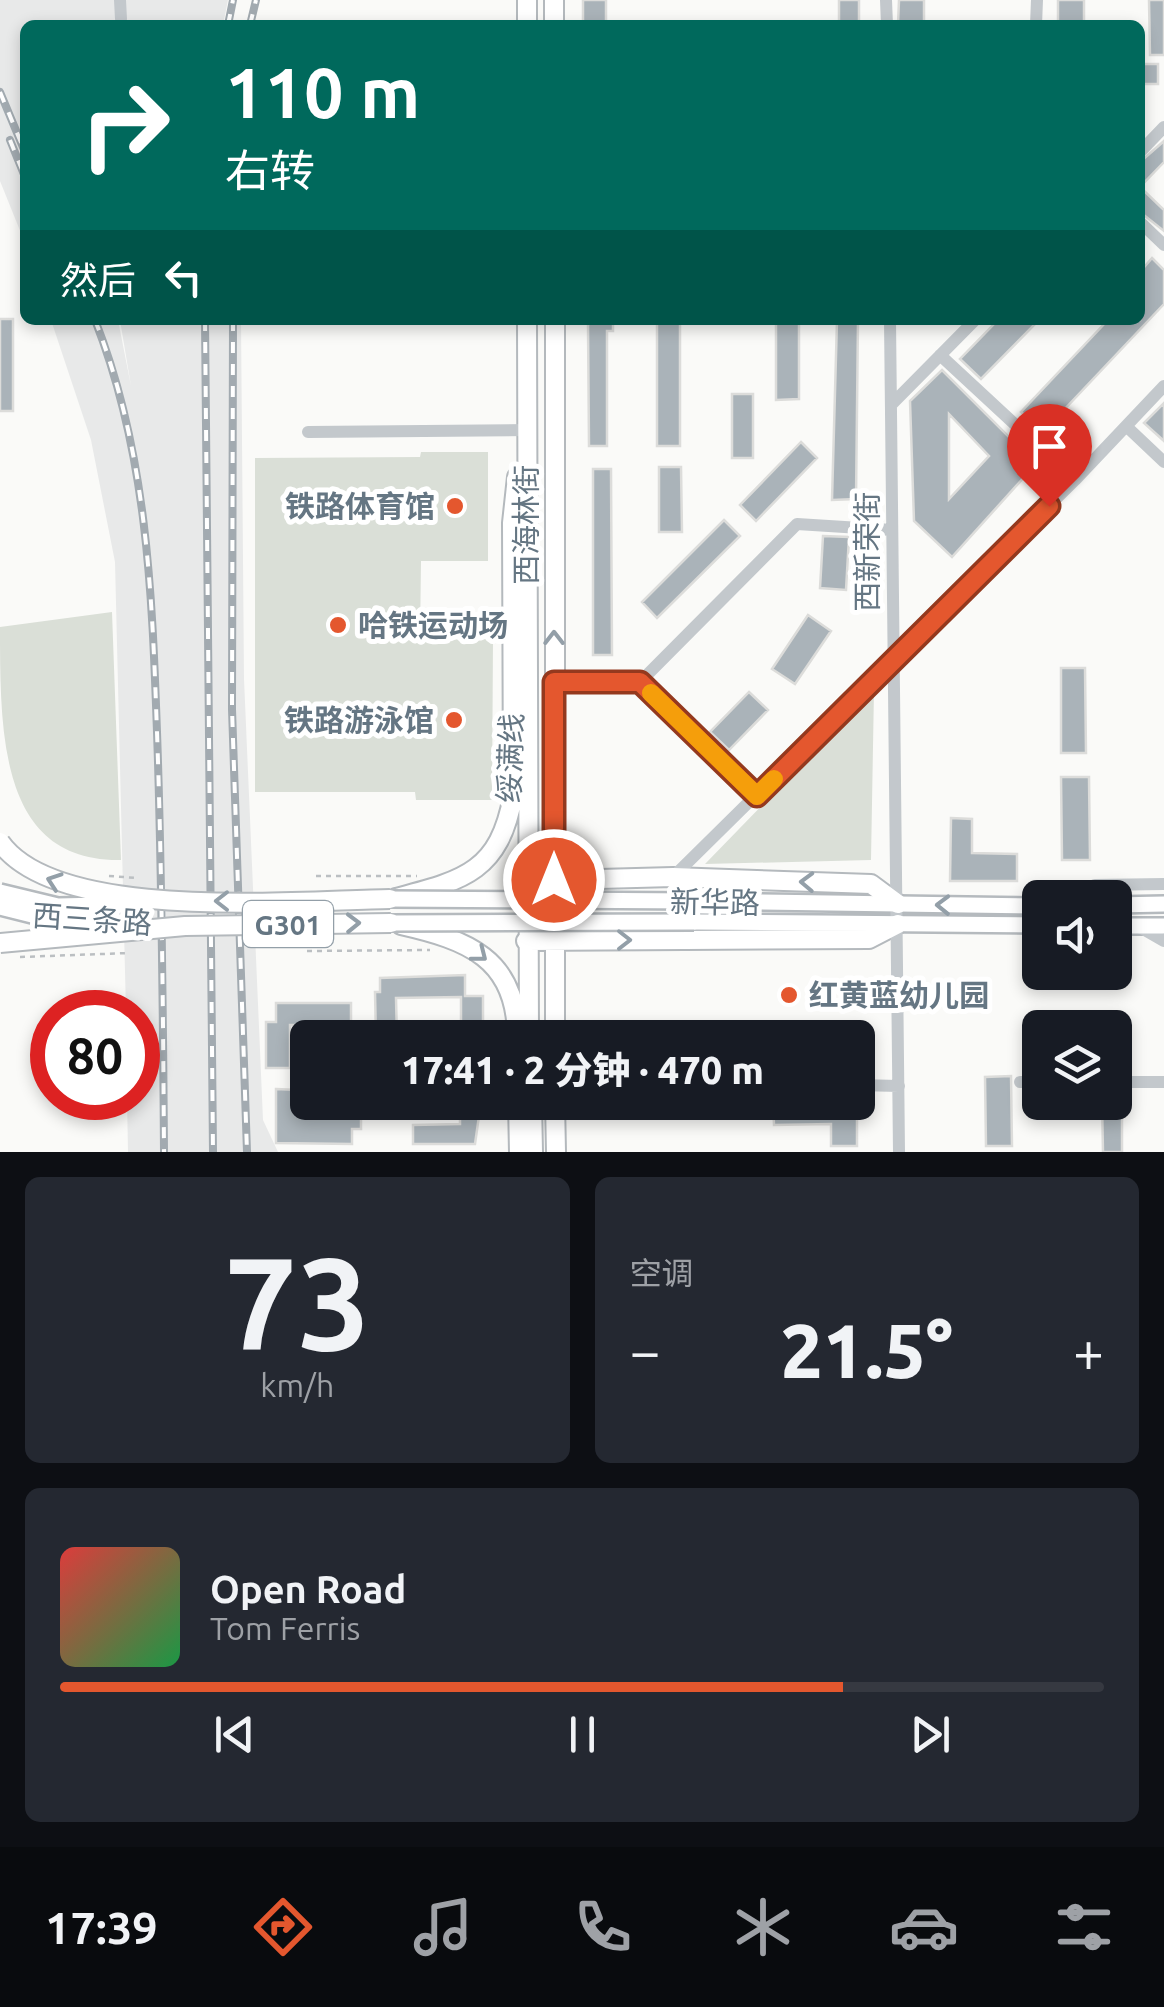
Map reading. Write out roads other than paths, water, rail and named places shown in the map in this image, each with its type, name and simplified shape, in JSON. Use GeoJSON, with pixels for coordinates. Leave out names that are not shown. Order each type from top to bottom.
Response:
{"type":"FeatureCollection","features":[{"type":"Feature","properties":{"kind":"highway","name":"西海林街"},"geometry":{"type":"LineString","coordinates":[[526,941],[527,325]]}},
{"type":"Feature","properties":{"kind":"highway","name":"西海林街"},"geometry":{"type":"LineString","coordinates":[[555,325],[555,1020]]}},
{"type":"Feature","properties":{"kind":"highway","name":"绥满线"},"geometry":{"type":"LineString","coordinates":[[0,842],[31,873],[60,884],[184,901],[390,900],[441,886],[478,868],[496,850],[507,828],[512,796],[514,495],[526,434]]}},
{"type":"Feature","properties":{"kind":"highway"},"geometry":{"type":"LineString","coordinates":[[526,880],[673,877],[872,884],[898,904]]}},
{"type":"Feature","properties":{"kind":"highway","name":"G301"},"geometry":{"type":"LineString","coordinates":[[0,944],[185,926],[390,923],[438,933],[472,947],[504,975],[517,1020]]}},
{"type":"Feature","properties":{"kind":"highway"},"geometry":{"type":"LineString","coordinates":[[526,941],[869,939],[898,924]]}},
{"type":"Feature","properties":{"kind":"highway","name":"G301"},"geometry":{"type":"LineString","coordinates":[[526,941],[529,1020]]}},
{"type":"Feature","properties":{"kind":"highway"},"geometry":{"type":"LineString","coordinates":[[518,1120],[519,1152]]}},
{"type":"Feature","properties":{"kind":"highway"},"geometry":{"type":"LineString","coordinates":[[533,1120],[534,1152]]}},
{"type":"Feature","properties":{"kind":"highway"},"geometry":{"type":"LineString","coordinates":[[555,1120],[556,1152]]}},
{"type":"Feature","properties":{"kind":"main road","name":"西三条路"},"geometry":{"type":"LineString","coordinates":[[0,892],[58,906],[184,901]]}},
{"type":"Feature","properties":{"kind":"main road","name":"新华路"},"geometry":{"type":"LineString","coordinates":[[390,900],[1022,906]]}},
{"type":"Feature","properties":{"kind":"main road"},"geometry":{"type":"LineString","coordinates":[[1132,905],[1164,904]]}},
{"type":"Feature","properties":{"kind":"main road","name":"西三条路"},"geometry":{"type":"LineString","coordinates":[[0,907],[48,920],[185,926]]}},
{"type":"Feature","properties":{"kind":"main road","name":"新华路"},"geometry":{"type":"LineString","coordinates":[[390,923],[1022,926]]}},
{"type":"Feature","properties":{"kind":"main road"},"geometry":{"type":"LineString","coordinates":[[1132,926],[1164,926]]}},
{"type":"Feature","properties":{"kind":"street"},"geometry":{"type":"LineString","coordinates":[[120,0],[121,19]]}},
{"type":"Feature","properties":{"kind":"street"},"geometry":{"type":"LineString","coordinates":[[1145,147],[1164,127]]}},
{"type":"Feature","properties":{"kind":"street"},"geometry":{"type":"LineString","coordinates":[[1145,227],[1164,245]]}},
{"type":"Feature","properties":{"kind":"street","name":"西新荣街"},"geometry":{"type":"LineString","coordinates":[[890,325],[899,1152]]}},
{"type":"Feature","properties":{"kind":"street"},"geometry":{"type":"LineString","coordinates":[[891,405],[970,325]]}},
{"type":"Feature","properties":{"kind":"street"},"geometry":{"type":"LineString","coordinates":[[940,355],[1075,480]]}},
{"type":"Feature","properties":{"kind":"street"},"geometry":{"type":"LineString","coordinates":[[673,877],[893,663],[1164,386]]}},
{"type":"Feature","properties":{"kind":"street"},"geometry":{"type":"LineString","coordinates":[[1126,426],[1164,462]]}},
{"type":"Feature","properties":{"kind":"street"},"geometry":{"type":"LineString","coordinates":[[308,432],[526,434]]}},
{"type":"Feature","properties":{"kind":"street"},"geometry":{"type":"LineString","coordinates":[[640,682],[797,524],[892,530]]}},
{"type":"Feature","properties":{"kind":"street"},"geometry":{"type":"LineString","coordinates":[[554,682],[640,682],[757,796]]}},
{"type":"Feature","properties":{"kind":"street"},"geometry":{"type":"LineString","coordinates":[[1132,884],[1164,884]]}},
{"type":"Feature","properties":{"kind":"street"},"geometry":{"type":"LineString","coordinates":[[1138,926],[1164,941]]}},
{"type":"Feature","properties":{"kind":"street"},"geometry":{"type":"LineString","coordinates":[[1132,1082],[1164,1082]]}},
{"type":"Feature","properties":{"kind":"street"},"geometry":{"type":"LineString","coordinates":[[875,1085],[899,1086]]}},
{"type":"Feature","properties":{"kind":"railway"},"geometry":{"type":"LineString","coordinates":[[229,20],[233,0]]}},
{"type":"Feature","properties":{"kind":"railway"},"geometry":{"type":"LineString","coordinates":[[251,20],[256,0]]}},
{"type":"Feature","properties":{"kind":"railway"},"geometry":{"type":"LineString","coordinates":[[0,92],[20,140]]}},
{"type":"Feature","properties":{"kind":"railway"},"geometry":{"type":"LineString","coordinates":[[10,140],[20,165]]}},
{"type":"Feature","properties":{"kind":"railway"},"geometry":{"type":"LineString","coordinates":[[97,325],[126,420],[149,575],[159,784],[164,1152]]}},
{"type":"Feature","properties":{"kind":"railway"},"geometry":{"type":"LineString","coordinates":[[205,325],[213,1152]]}},
{"type":"Feature","properties":{"kind":"railway"},"geometry":{"type":"LineString","coordinates":[[233,325],[232,709],[247,1152]]}},
{"type":"Feature","properties":{"kind":"place","name":"铁路体育馆"},"geometry":{"type":"Point","coordinates":[455,506]}},
{"type":"Feature","properties":{"kind":"place","name":"哈铁运动场"},"geometry":{"type":"Point","coordinates":[338,625]}},
{"type":"Feature","properties":{"kind":"place","name":"铁路游泳馆"},"geometry":{"type":"Point","coordinates":[454,720]}},
{"type":"Feature","properties":{"kind":"place","name":"红黄蓝幼儿园"},"geometry":{"type":"Point","coordinates":[789,995]}}]}
